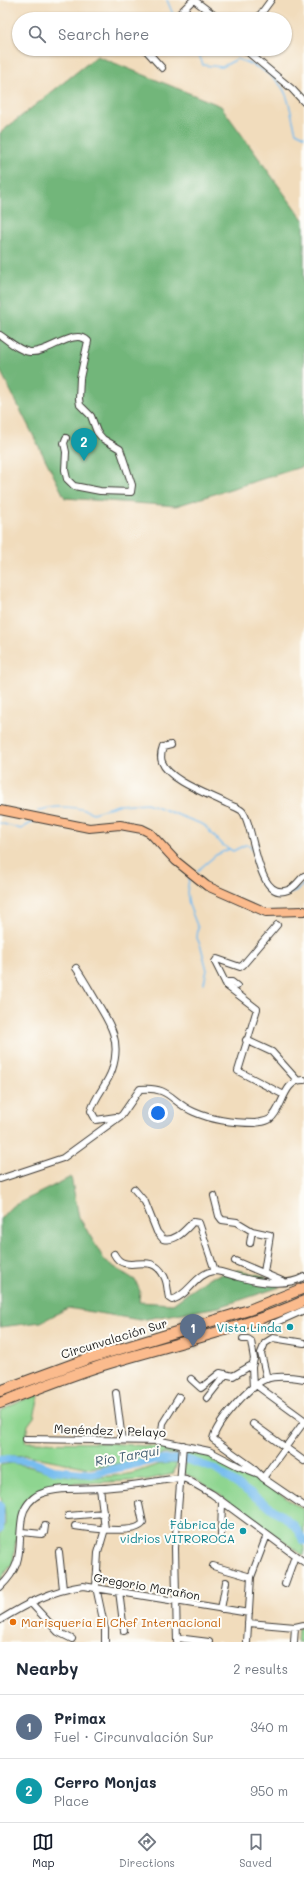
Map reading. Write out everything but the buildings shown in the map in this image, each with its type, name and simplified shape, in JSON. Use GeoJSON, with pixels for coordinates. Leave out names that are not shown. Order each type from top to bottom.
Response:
{"type":"FeatureCollection","features":[{"type":"Feature","properties":{"kind":"highway","name":"Circunvalación Sur"},"geometry":{"type":"LineString","coordinates":[[0,1391],[90,1358],[249,1310],[304,1288]]}},
{"type":"Feature","properties":{"kind":"highway","name":"Circunvalación Sur"},"geometry":{"type":"LineString","coordinates":[[0,1403],[100,1366],[203,1336],[282,1310],[304,1301]]}},
{"type":"Feature","properties":{"kind":"main road"},"geometry":{"type":"LineString","coordinates":[[0,810],[89,828],[120,825],[142,829],[150,833],[176,861],[207,886],[266,912],[304,910]]}},
{"type":"Feature","properties":{"kind":"street"},"geometry":{"type":"LineString","coordinates":[[181,12],[193,0],[209,12]]}},
{"type":"Feature","properties":{"kind":"street"},"geometry":{"type":"LineString","coordinates":[[262,12],[271,0]]}},
{"type":"Feature","properties":{"kind":"street"},"geometry":{"type":"LineString","coordinates":[[151,56],[162,68]]}},
{"type":"Feature","properties":{"kind":"street"},"geometry":{"type":"LineString","coordinates":[[252,56],[292,89],[304,102]]}},
{"type":"Feature","properties":{"kind":"street"},"geometry":{"type":"LineString","coordinates":[[0,335],[23,350],[30,352],[45,350],[68,339],[79,336],[88,341],[80,378],[80,404],[91,416],[96,432],[103,439],[120,449],[132,485],[131,492],[100,491],[74,486],[67,479],[65,470],[66,452],[64,443],[66,438]]}},
{"type":"Feature","properties":{"kind":"street"},"geometry":{"type":"LineString","coordinates":[[171,745],[163,747],[160,755],[162,763],[172,774],[183,782],[242,811],[247,822],[258,864],[270,886],[278,890],[287,891],[297,885],[304,876]]}},
{"type":"Feature","properties":{"kind":"street"},"geometry":{"type":"LineString","coordinates":[[277,925],[240,967],[216,960],[215,962],[225,982],[257,1010],[246,1040],[238,1071],[284,1095]]}},
{"type":"Feature","properties":{"kind":"street"},"geometry":{"type":"LineString","coordinates":[[76,968],[108,1019],[113,1029],[116,1044],[112,1072],[93,1102],[91,1111],[96,1120],[118,1117]]}},
{"type":"Feature","properties":{"kind":"street"},"geometry":{"type":"LineString","coordinates":[[225,982],[232,982],[237,986]]}},
{"type":"Feature","properties":{"kind":"street"},"geometry":{"type":"LineString","coordinates":[[246,1040],[272,1052],[297,1080],[304,1080]]}},
{"type":"Feature","properties":{"kind":"street"},"geometry":{"type":"LineString","coordinates":[[0,1179],[63,1158],[122,1115],[140,1089],[150,1088],[161,1090],[189,1110],[205,1116],[247,1122],[265,1122],[277,1111],[284,1095],[297,1080]]}},
{"type":"Feature","properties":{"kind":"street"},"geometry":{"type":"LineString","coordinates":[[134,1189],[145,1202],[157,1232],[163,1239],[172,1239],[193,1222],[200,1223],[215,1271]]}},
{"type":"Feature","properties":{"kind":"street"},"geometry":{"type":"LineString","coordinates":[[214,1196],[219,1216],[222,1220],[237,1222],[252,1231],[270,1235],[264,1272]]}},
{"type":"Feature","properties":{"kind":"street"},"geometry":{"type":"LineString","coordinates":[[250,1243],[252,1231]]}},
{"type":"Feature","properties":{"kind":"street"},"geometry":{"type":"LineString","coordinates":[[114,1254],[118,1261],[122,1264],[149,1262],[154,1264],[164,1275],[168,1285],[169,1298],[172,1300],[178,1298],[202,1275],[215,1271],[245,1279],[284,1282],[304,1277]]}},
{"type":"Feature","properties":{"kind":"street"},"geometry":{"type":"LineString","coordinates":[[235,1261],[264,1272],[284,1282]]}},
{"type":"Feature","properties":{"kind":"street"},"geometry":{"type":"LineString","coordinates":[[268,1330],[273,1324],[304,1310]]}},
{"type":"Feature","properties":{"kind":"street"},"geometry":{"type":"LineString","coordinates":[[266,1379],[261,1353],[265,1343],[273,1338],[304,1343]]}},
{"type":"Feature","properties":{"kind":"street"},"geometry":{"type":"LineString","coordinates":[[243,1339],[248,1339],[251,1341],[254,1359],[252,1367],[254,1386],[304,1421],[261,1476]]}},
{"type":"Feature","properties":{"kind":"street"},"geometry":{"type":"LineString","coordinates":[[190,1379],[201,1388],[220,1373],[233,1376],[250,1366],[252,1367]]}},
{"type":"Feature","properties":{"kind":"street"},"geometry":{"type":"LineString","coordinates":[[207,1398],[226,1374]]}},
{"type":"Feature","properties":{"kind":"street"},"geometry":{"type":"LineString","coordinates":[[304,1379],[280,1377],[266,1379],[254,1386],[218,1425],[213,1439],[261,1476],[304,1506]]}},
{"type":"Feature","properties":{"kind":"street"},"geometry":{"type":"LineString","coordinates":[[116,1393],[122,1440]]}},
{"type":"Feature","properties":{"kind":"street"},"geometry":{"type":"LineString","coordinates":[[161,1441],[163,1423],[179,1396]]}},
{"type":"Feature","properties":{"kind":"street"},"geometry":{"type":"LineString","coordinates":[[253,1424],[284,1448],[304,1461]]}},
{"type":"Feature","properties":{"kind":"street","name":"Menéndez y Pelayo"},"geometry":{"type":"LineString","coordinates":[[26,1438],[161,1441],[182,1447],[209,1451],[261,1476]]}},
{"type":"Feature","properties":{"kind":"street"},"geometry":{"type":"LineString","coordinates":[[182,1447],[175,1548],[177,1640],[209,1642]]}},
{"type":"Feature","properties":{"kind":"street"},"geometry":{"type":"LineString","coordinates":[[0,1587],[11,1575],[17,1564],[21,1550],[22,1516],[26,1506],[34,1497],[41,1493],[77,1488],[100,1488],[180,1478],[186,1480],[222,1502],[304,1562]]}},
{"type":"Feature","properties":{"kind":"street"},"geometry":{"type":"LineString","coordinates":[[100,1488],[105,1530],[98,1553],[96,1587],[105,1629],[105,1642]]}},
{"type":"Feature","properties":{"kind":"street"},"geometry":{"type":"LineString","coordinates":[[221,1535],[222,1502]]}},
{"type":"Feature","properties":{"kind":"street"},"geometry":{"type":"LineString","coordinates":[[75,1526],[105,1530],[133,1528],[142,1525],[139,1504]]}},
{"type":"Feature","properties":{"kind":"street"},"geometry":{"type":"LineString","coordinates":[[68,1516],[104,1513]]}},
{"type":"Feature","properties":{"kind":"street"},"geometry":{"type":"LineString","coordinates":[[22,1532],[42,1534],[44,1533],[45,1526]]}},
{"type":"Feature","properties":{"kind":"street"},"geometry":{"type":"LineString","coordinates":[[247,1642],[251,1577],[267,1535]]}},
{"type":"Feature","properties":{"kind":"street"},"geometry":{"type":"LineString","coordinates":[[59,1552],[63,1589]]}},
{"type":"Feature","properties":{"kind":"street"},"geometry":{"type":"LineString","coordinates":[[285,1584],[295,1556]]}},
{"type":"Feature","properties":{"kind":"street"},"geometry":{"type":"LineString","coordinates":[[213,1566],[251,1577]]}},
{"type":"Feature","properties":{"kind":"street"},"geometry":{"type":"LineString","coordinates":[[221,1609],[226,1582]]}},
{"type":"Feature","properties":{"kind":"street","name":"Gregorio Marañon"},"geometry":{"type":"LineString","coordinates":[[0,1620],[30,1602],[63,1589],[83,1586],[249,1613]]}},
{"type":"Feature","properties":{"kind":"street"},"geometry":{"type":"LineString","coordinates":[[118,1591],[124,1632]]}},
{"type":"Feature","properties":{"kind":"street"},"geometry":{"type":"LineString","coordinates":[[30,1602],[58,1632],[72,1639]]}},
{"type":"Feature","properties":{"kind":"street"},"geometry":{"type":"LineString","coordinates":[[248,1623],[295,1627],[304,1625]]}},
{"type":"Feature","properties":{"kind":"street"},"geometry":{"type":"LineString","coordinates":[[294,1642],[295,1627]]}},
{"type":"Feature","properties":{"kind":"green space"},"geometry":{"type":"Polygon","coordinates":[[[97,56],[221,106],[304,221],[304,466],[176,506],[65,498],[0,370],[0,133],[97,56]]]}},
{"type":"Feature","properties":{"kind":"green space"},"geometry":{"type":"Polygon","coordinates":[[[71,1177],[79,1217],[105,1261],[135,1280],[140,1291],[139,1302],[173,1304],[208,1278],[238,1270],[264,1276],[280,1287],[219,1307],[140,1320],[68,1308],[41,1322],[0,1327],[0,1219],[11,1207],[71,1177]]]}},
{"type":"Feature","properties":{"kind":"green space"},"geometry":{"type":"Polygon","coordinates":[[[40,1392],[34,1417],[28,1425],[25,1442],[107,1443],[173,1448],[177,1454],[164,1454],[144,1460],[90,1468],[26,1455],[0,1457],[0,1411],[40,1392]]]}},
{"type":"Feature","properties":{"kind":"green space"},"geometry":{"type":"Polygon","coordinates":[[[188,1449],[222,1461],[244,1473],[252,1475],[304,1510],[304,1556],[213,1490],[183,1472],[188,1449]]]}},
{"type":"Feature","properties":{"kind":"green space"},"geometry":{"type":"Polygon","coordinates":[[[12,1463],[80,1477],[106,1477],[122,1475],[160,1464],[177,1464],[173,1474],[146,1480],[67,1484],[38,1490],[24,1501],[18,1521],[13,1563],[0,1580],[0,1535],[5,1525],[5,1516],[4,1507],[0,1496],[0,1465],[12,1463]]]}},
{"type":"Feature","properties":{"kind":"green space"},"geometry":{"type":"Polygon","coordinates":[[[304,1627],[304,1642],[297,1642],[298,1628],[304,1627]]]}},
{"type":"Feature","properties":{"kind":"waterway"},"geometry":{"type":"LineString","coordinates":[[167,0],[172,12]]}},
{"type":"Feature","properties":{"kind":"waterway"},"geometry":{"type":"LineString","coordinates":[[200,56],[203,65],[222,67],[237,59],[266,72],[283,88],[289,104],[296,132],[304,136]]}},
{"type":"Feature","properties":{"kind":"waterway"},"geometry":{"type":"LineString","coordinates":[[38,811],[66,807],[93,813],[118,805],[147,803],[204,825],[221,844],[233,851],[245,845],[250,845],[252,850]]}},
{"type":"Feature","properties":{"kind":"waterway"},"geometry":{"type":"LineString","coordinates":[[0,823],[21,829],[34,821]]}},
{"type":"Feature","properties":{"kind":"waterway"},"geometry":{"type":"LineString","coordinates":[[197,871],[216,855],[229,849]]}},
{"type":"Feature","properties":{"kind":"waterway"},"geometry":{"type":"LineString","coordinates":[[254,855],[260,881],[268,892],[279,895],[291,893],[296,891],[304,883]]}},
{"type":"Feature","properties":{"kind":"waterway"},"geometry":{"type":"LineString","coordinates":[[189,879],[187,892],[189,905],[198,928],[197,938],[207,970],[204,983]]}},
{"type":"Feature","properties":{"kind":"waterway","name":"Río Tarqui"},"geometry":{"type":"LineString","coordinates":[[0,1460],[8,1459],[29,1461],[54,1470],[91,1474],[154,1460],[185,1459],[215,1469],[294,1525],[304,1541]]}},
{"type":"Feature","properties":{"kind":"waterway","name":"Río Tarqui"},"geometry":{"type":"LineString","coordinates":[[0,1505],[0,1529]]}},
{"type":"Feature","properties":{"kind":"place","name":"Cerro Monjas"},"geometry":{"type":"Point","coordinates":[84,461]}},
{"type":"Feature","properties":{"kind":"place","name":"Vista Linda"},"geometry":{"type":"Point","coordinates":[290,1327]}},
{"type":"Feature","properties":{"kind":"place","name":"Primax"},"geometry":{"type":"Point","coordinates":[193,1347]}},
{"type":"Feature","properties":{"kind":"place","name":"Fábrica de vidrios VITROROCA"},"geometry":{"type":"Point","coordinates":[243,1531]}},
{"type":"Feature","properties":{"kind":"place","name":"Marisquería El Chef Internacional"},"geometry":{"type":"Point","coordinates":[13,1622]}}]}
